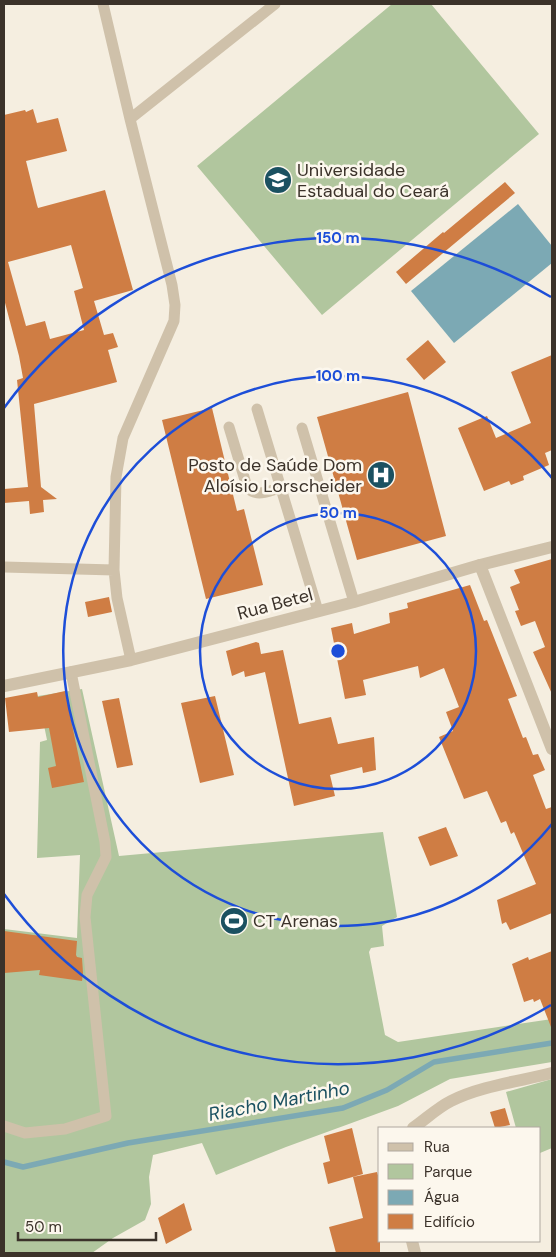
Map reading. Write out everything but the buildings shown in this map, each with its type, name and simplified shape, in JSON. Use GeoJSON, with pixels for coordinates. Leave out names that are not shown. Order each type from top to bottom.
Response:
{"type":"FeatureCollection","features":[{"type":"Feature","properties":{"kind":"street","name":"Rua Betel"},"geometry":{"type":"LineString","coordinates":[[4,686],[130,660],[354,602],[480,565],[552,547]]}},
{"type":"Feature","properties":{"kind":"street"},"geometry":{"type":"LineString","coordinates":[[480,565],[552,749]]}},
{"type":"Feature","properties":{"kind":"street"},"geometry":{"type":"LineString","coordinates":[[414,1127],[453,1100],[484,1089],[552,1073]]}},
{"type":"Feature","properties":{"kind":"lane"},"geometry":{"type":"LineString","coordinates":[[103,4],[172,285],[174,313],[174,321],[164,346],[123,438],[116,477],[114,570],[116,598],[130,660]]}},
{"type":"Feature","properties":{"kind":"lane"},"geometry":{"type":"LineString","coordinates":[[130,119],[276,4]]}},
{"type":"Feature","properties":{"kind":"lane"},"geometry":{"type":"LineString","coordinates":[[258,409],[318,611]]}},
{"type":"Feature","properties":{"kind":"lane"},"geometry":{"type":"LineString","coordinates":[[229,428],[247,488],[252,493],[257,494],[280,488]]}},
{"type":"Feature","properties":{"kind":"lane"},"geometry":{"type":"LineString","coordinates":[[302,428],[354,602]]}},
{"type":"Feature","properties":{"kind":"lane"},"geometry":{"type":"LineString","coordinates":[[4,566],[114,570]]}},
{"type":"Feature","properties":{"kind":"lane"},"geometry":{"type":"LineString","coordinates":[[4,1126],[25,1133],[64,1129],[106,1116],[85,917],[87,895],[106,857],[105,842],[71,672]]}},
{"type":"Feature","properties":{"kind":"green space"},"geometry":{"type":"Polygon","coordinates":[[[392,4],[431,4],[539,134],[322,315],[197,166],[392,4]]]}},
{"type":"Feature","properties":{"kind":"green space","name":"CT Arenas"},"geometry":{"type":"Polygon","coordinates":[[[82,689],[119,856],[383,832],[397,917],[382,926],[384,946],[371,948],[369,952],[385,1035],[398,1042],[552,1019],[552,1062],[450,1079],[398,1106],[216,1175],[202,1143],[153,1155],[149,1177],[151,1204],[145,1220],[113,1238],[92,1253],[4,1253],[4,929],[77,938],[80,855],[37,858],[40,742],[47,740],[38,696],[82,689]]]}},
{"type":"Feature","properties":{"kind":"green space"},"geometry":{"type":"Polygon","coordinates":[[[552,1079],[552,1148],[541,1153],[541,1127],[516,1127],[506,1092],[552,1079]]]}},
{"type":"Feature","properties":{"kind":"water"},"geometry":{"type":"Polygon","coordinates":[[[518,204],[552,246],[552,263],[454,343],[411,291],[518,204]]]}},
{"type":"Feature","properties":{"kind":"waterway","name":"Riacho Martinho"},"geometry":{"type":"LineString","coordinates":[[4,1162],[23,1167],[128,1143],[343,1108],[387,1090],[434,1062],[552,1043]]}},
{"type":"Feature","properties":{"kind":"place","name":"Universidade Estadual do Ceará"},"geometry":{"type":"Point","coordinates":[278,180]}},
{"type":"Feature","properties":{"kind":"place","name":"Posto de Saúde Dom Aloísio Lorscheider"},"geometry":{"type":"Point","coordinates":[381,475]}},
{"type":"Feature","properties":{"kind":"place","name":"CT Arenas"},"geometry":{"type":"Point","coordinates":[234,921]}}]}
